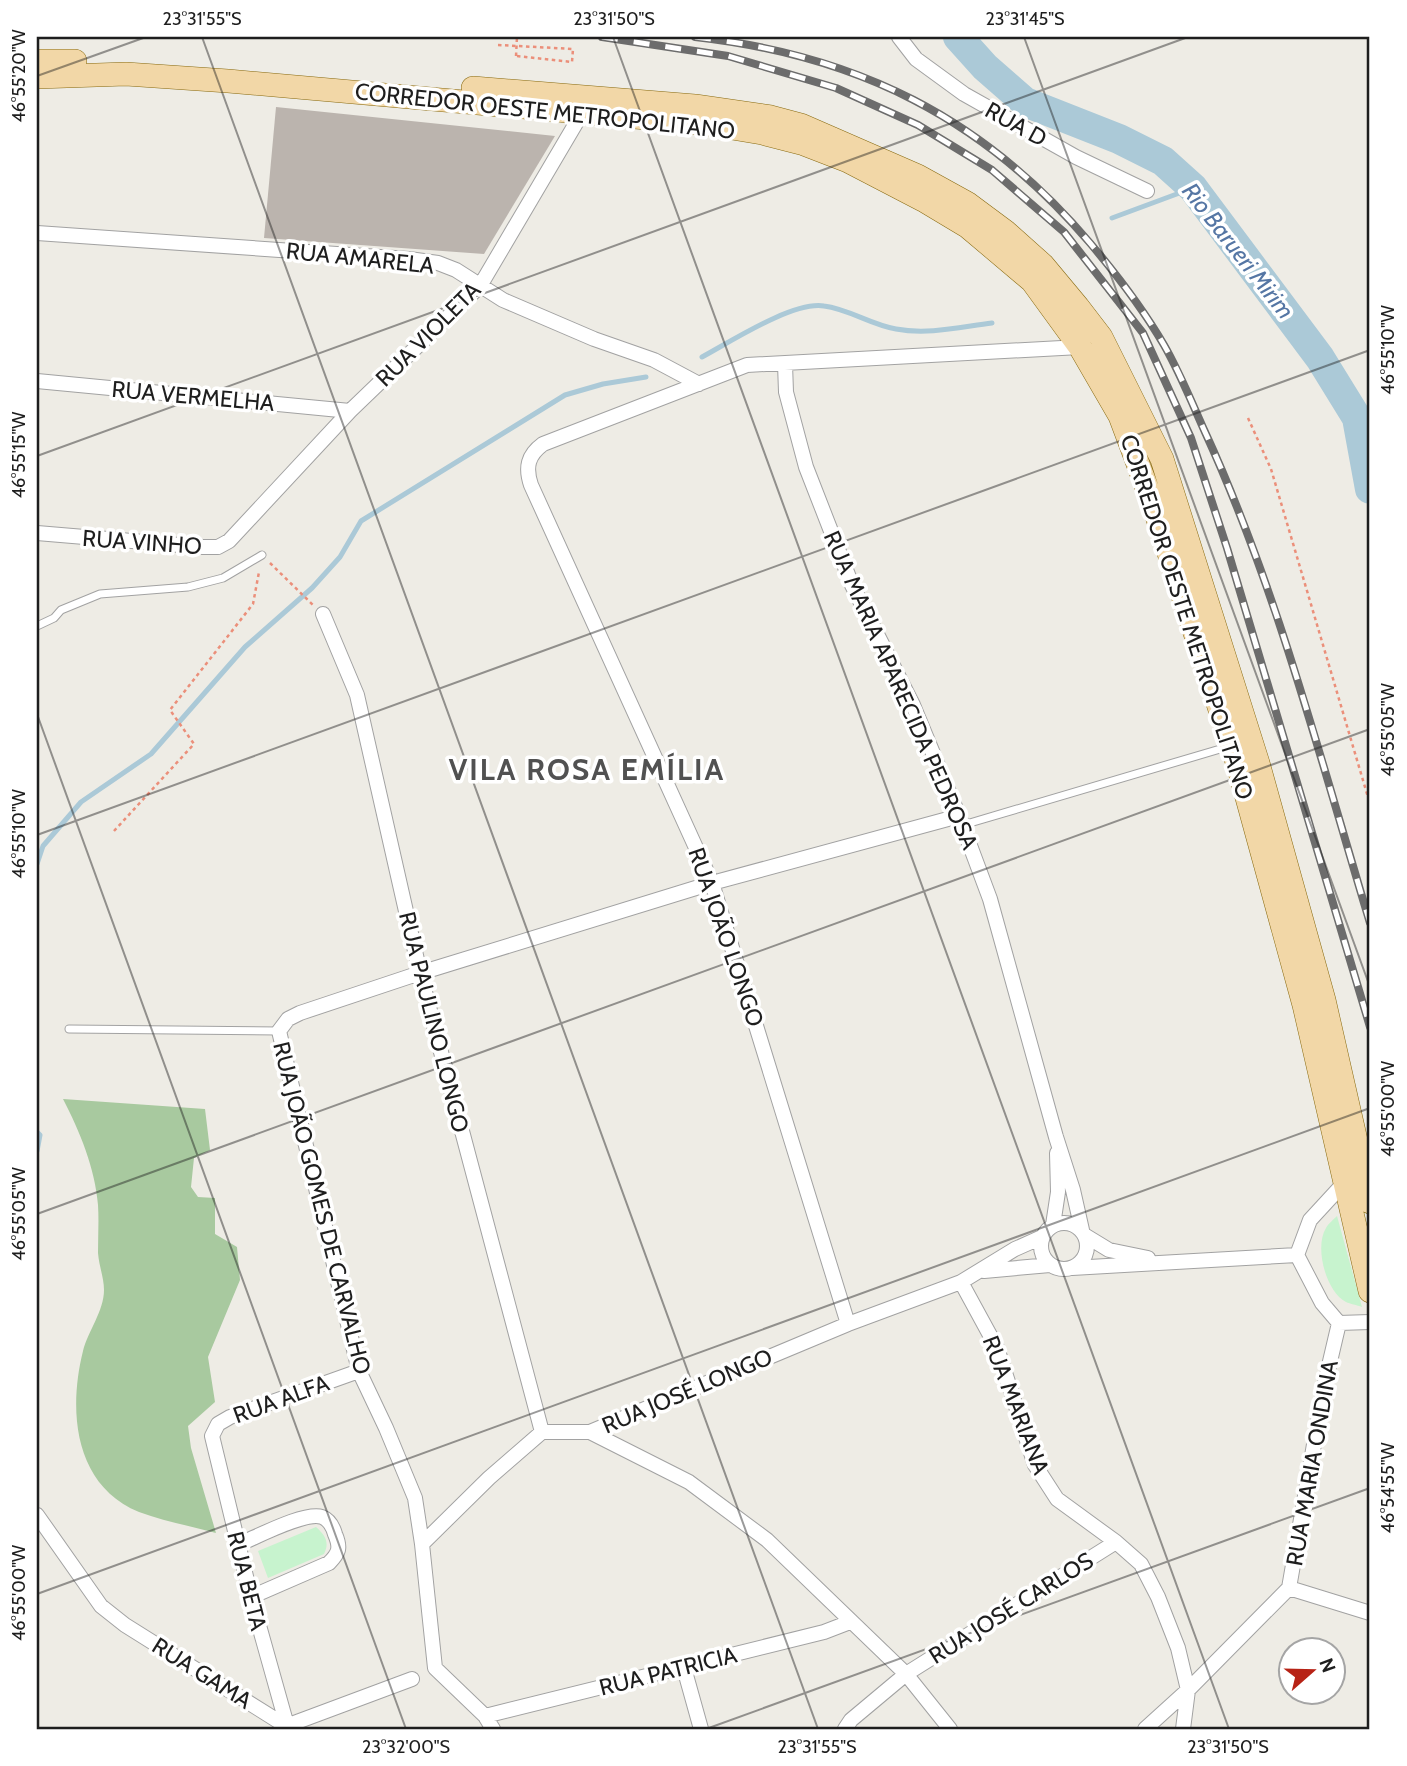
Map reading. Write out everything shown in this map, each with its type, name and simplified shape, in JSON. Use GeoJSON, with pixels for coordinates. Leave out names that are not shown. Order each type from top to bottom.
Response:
{"type":"FeatureCollection","features":[{"type":"Feature","properties":{"kind":"main road"},"geometry":{"type":"LineString","coordinates":[[37,61],[186,65],[578,95],[736,111],[801,125],[918,176],[967,204],[1006,232],[1043,265],[1101,337],[1159,450],[1258,762],[1324,1000],[1370,1202]]}},
{"type":"Feature","properties":{"kind":"main road","name":"CORREDOR OESTE METROPOLITANO"},"geometry":{"type":"LineString","coordinates":[[37,77],[126,74],[229,81],[702,122],[762,133],[804,144],[848,162],[923,200],[978,235],[1032,281],[1080,347],[1120,416],[1149,491],[1231,746],[1304,1005],[1370,1291]]}},
{"type":"Feature","properties":{"kind":"main road"},"geometry":{"type":"LineString","coordinates":[[1080,347],[1097,353],[1159,450]]}},
{"type":"Feature","properties":{"kind":"main road"},"geometry":{"type":"LineString","coordinates":[[1345,1182],[1356,1188],[1370,1210]]}},
{"type":"Feature","properties":{"kind":"street","name":"RUA D"},"geometry":{"type":"LineString","coordinates":[[899,37],[916,59],[964,94],[1076,157],[1147,191]]}},
{"type":"Feature","properties":{"kind":"street","name":"RUA VIOLETA"},"geometry":{"type":"LineString","coordinates":[[242,530],[350,411],[480,286],[582,113]]}},
{"type":"Feature","properties":{"kind":"street","name":"RUA AMARELA"},"geometry":{"type":"LineString","coordinates":[[37,233],[438,263],[456,270],[503,300],[594,339],[654,360],[699,384]]}},
{"type":"Feature","properties":{"kind":"street"},"geometry":{"type":"LineString","coordinates":[[699,384],[747,365],[1080,347]]}},
{"type":"Feature","properties":{"kind":"street","name":"RUA MARIA APARECIDA PEDROSA"},"geometry":{"type":"LineString","coordinates":[[785,364],[786,392],[811,479],[852,585],[913,705],[961,820],[990,899],[1084,1233]]}},
{"type":"Feature","properties":{"kind":"street","name":"RUA VERMELHA"},"geometry":{"type":"LineString","coordinates":[[37,381],[350,411]]}},
{"type":"Feature","properties":{"kind":"street","name":"RUA JOÃO LONGO"},"geometry":{"type":"LineString","coordinates":[[699,384],[543,444],[530,457],[527,468],[531,485],[712,883],[848,1324]]}},
{"type":"Feature","properties":{"kind":"street","name":"RUA VINHO"},"geometry":{"type":"LineString","coordinates":[[37,533],[218,547],[242,530]]}},
{"type":"Feature","properties":{"kind":"street","name":"RUA PAULINO LONGO"},"geometry":{"type":"LineString","coordinates":[[323,614],[357,695],[420,973],[542,1432]]}},
{"type":"Feature","properties":{"kind":"street"},"geometry":{"type":"LineString","coordinates":[[279,1031],[288,1019],[300,1013],[420,973],[712,883],[961,820]]}},
{"type":"Feature","properties":{"kind":"street","name":"RUA JOÃO GOMES DE CARVALHO"},"geometry":{"type":"LineString","coordinates":[[279,1031],[359,1371],[415,1498],[435,1668],[485,1716]]}},
{"type":"Feature","properties":{"kind":"street","name":"RUA MARIA APARECIDA PEDROSA"},"geometry":{"type":"LineString","coordinates":[[1053,1225],[1058,1192],[1056,1137]]}},
{"type":"Feature","properties":{"kind":"street"},"geometry":{"type":"LineString","coordinates":[[1345,1182],[1310,1220],[1297,1255],[1322,1304],[1339,1323],[1370,1322]]}},
{"type":"Feature","properties":{"kind":"street","name":"RUA JOSÉ LONGO"},"geometry":{"type":"LineString","coordinates":[[542,1432],[590,1432],[848,1324],[961,1282],[1015,1249],[1042,1237],[1053,1225],[1068,1223],[1108,1250],[1163,1261]]}},
{"type":"Feature","properties":{"kind":"street"},"geometry":{"type":"LineString","coordinates":[[1072,1268],[1079,1264],[1087,1252],[1084,1233]]}},
{"type":"Feature","properties":{"kind":"street"},"geometry":{"type":"LineString","coordinates":[[1042,1237],[1042,1252],[1050,1265]]}},
{"type":"Feature","properties":{"kind":"street","name":"RUA JOSÉ LONGO"},"geometry":{"type":"LineString","coordinates":[[979,1272],[1050,1265],[1064,1269],[1297,1255]]}},
{"type":"Feature","properties":{"kind":"street","name":"RUA MARIANA"},"geometry":{"type":"LineString","coordinates":[[961,1282],[997,1348],[1035,1465],[1056,1499],[1142,1564],[1178,1648],[1188,1690]]}},
{"type":"Feature","properties":{"kind":"street","name":"RUA MARIA ONDINA"},"geometry":{"type":"LineString","coordinates":[[1145,1729],[1188,1690],[1289,1588],[1324,1387],[1339,1323]]}},
{"type":"Feature","properties":{"kind":"street","name":"RUA ALFA"},"geometry":{"type":"LineString","coordinates":[[212,1436],[218,1424],[230,1416],[359,1371]]}},
{"type":"Feature","properties":{"kind":"street"},"geometry":{"type":"LineString","coordinates":[[422,1544],[489,1478],[542,1432]]}},
{"type":"Feature","properties":{"kind":"street"},"geometry":{"type":"LineString","coordinates":[[590,1432],[689,1482],[767,1540],[906,1674],[950,1729]]}},
{"type":"Feature","properties":{"kind":"street","name":"RUA BETA"},"geometry":{"type":"LineString","coordinates":[[212,1436],[237,1545],[287,1728]]}},
{"type":"Feature","properties":{"kind":"street","name":"RUA GAMA"},"geometry":{"type":"LineString","coordinates":[[37,1515],[101,1606],[125,1625],[287,1728]]}},
{"type":"Feature","properties":{"kind":"street"},"geometry":{"type":"LineString","coordinates":[[237,1545],[307,1516],[323,1517],[332,1524],[339,1544],[338,1554],[329,1563],[251,1597]]}},
{"type":"Feature","properties":{"kind":"street","name":"RUA JOSÉ CARLOS"},"geometry":{"type":"LineString","coordinates":[[845,1729],[851,1720],[906,1674],[1116,1542]]}},
{"type":"Feature","properties":{"kind":"street"},"geometry":{"type":"LineString","coordinates":[[1289,1588],[1370,1613]]}},
{"type":"Feature","properties":{"kind":"street","name":"RUA PATRICIA"},"geometry":{"type":"LineString","coordinates":[[485,1716],[824,1632],[850,1622]]}},
{"type":"Feature","properties":{"kind":"street"},"geometry":{"type":"LineString","coordinates":[[684,1668],[701,1729]]}},
{"type":"Feature","properties":{"kind":"street"},"geometry":{"type":"LineString","coordinates":[[287,1728],[412,1679]]}},
{"type":"Feature","properties":{"kind":"street"},"geometry":{"type":"LineString","coordinates":[[1183,1729],[1188,1690]]}},
{"type":"Feature","properties":{"kind":"street"},"geometry":{"type":"LineString","coordinates":[[485,1716],[493,1729]]}},
{"type":"Feature","properties":{"kind":"lane"},"geometry":{"type":"LineString","coordinates":[[37,626],[54,618],[61,610],[100,594],[188,587],[223,578],[262,555]]}},
{"type":"Feature","properties":{"kind":"lane"},"geometry":{"type":"LineString","coordinates":[[961,820],[1231,746]]}},
{"type":"Feature","properties":{"kind":"lane"},"geometry":{"type":"LineString","coordinates":[[69,1029],[279,1031]]}},
{"type":"Feature","properties":{"kind":"path"},"geometry":{"type":"LineString","coordinates":[[498,45],[511,46],[523,46],[573,49],[572,62],[516,56],[516,47],[517,37]]}},
{"type":"Feature","properties":{"kind":"path"},"geometry":{"type":"LineString","coordinates":[[1248,418],[1271,469],[1370,804]]}},
{"type":"Feature","properties":{"kind":"path"},"geometry":{"type":"LineString","coordinates":[[114,831],[194,744],[170,710],[253,604],[262,555]]}},
{"type":"Feature","properties":{"kind":"path"},"geometry":{"type":"LineString","coordinates":[[287,582],[323,614]]}},
{"type":"Feature","properties":{"kind":"green space"},"geometry":{"type":"Polygon","coordinates":[[[63,1099],[205,1109],[210,1150],[194,1158],[191,1187],[198,1197],[215,1198],[215,1234],[237,1247],[240,1280],[208,1357],[215,1402],[188,1426],[191,1448],[216,1533],[139,1512],[117,1500],[101,1484],[89,1465],[81,1444],[76,1398],[78,1374],[85,1343],[101,1306],[104,1285],[98,1253],[98,1205],[94,1177],[81,1137],[63,1099]]]}},
{"type":"Feature","properties":{"kind":"green space"},"geometry":{"type":"Polygon","coordinates":[[[1337,1216],[1362,1307],[1339,1297],[1324,1268],[1321,1246],[1323,1236],[1327,1226],[1337,1216]]]}},
{"type":"Feature","properties":{"kind":"green space"},"geometry":{"type":"Polygon","coordinates":[[[316,1527],[326,1539],[324,1554],[268,1578],[258,1551],[316,1527]]]}},
{"type":"Feature","properties":{"kind":"building"},"geometry":{"type":"Polygon","coordinates":[[[276,107],[555,136],[484,254],[264,238],[276,107]]]}},
{"type":"Feature","properties":{"kind":"waterway","name":"Rio Barueri Mirim"},"geometry":{"type":"LineString","coordinates":[[958,37],[985,67],[1025,102],[1119,139],[1163,161],[1193,188],[1320,358],[1357,418],[1370,489]]}},
{"type":"Feature","properties":{"kind":"waterway"},"geometry":{"type":"LineString","coordinates":[[1112,218],[1193,188]]}},
{"type":"Feature","properties":{"kind":"waterway"},"geometry":{"type":"LineString","coordinates":[[702,357],[779,316],[811,306],[842,310],[887,327],[908,331],[944,330],[992,323]]}},
{"type":"Feature","properties":{"kind":"waterway"},"geometry":{"type":"LineString","coordinates":[[37,864],[43,846],[81,802],[151,754],[245,647],[312,588],[340,557],[361,521],[565,395],[603,384],[646,377]]}},
{"type":"Feature","properties":{"kind":"waterway"},"geometry":{"type":"LineString","coordinates":[[37,1132],[40,1135],[37,1151]]}},
{"type":"Feature","properties":{"kind":"railway"},"geometry":{"type":"LineString","coordinates":[[602,37],[728,56],[836,88],[918,125],[992,170],[1064,232],[1143,333],[1191,438],[1227,548],[1370,1027]]}},
{"type":"Feature","properties":{"kind":"railway"},"geometry":{"type":"LineString","coordinates":[[695,37],[754,46],[810,59],[863,77],[914,100],[961,128],[1006,161],[1049,199],[1120,280],[1170,356],[1231,491],[1296,674],[1370,923]]}},
{"type":"Feature","properties":{"kind":"district","name":"VILA ROSA EMÍLIA"},"geometry":{"type":"Point","coordinates":[587,770]}}]}
